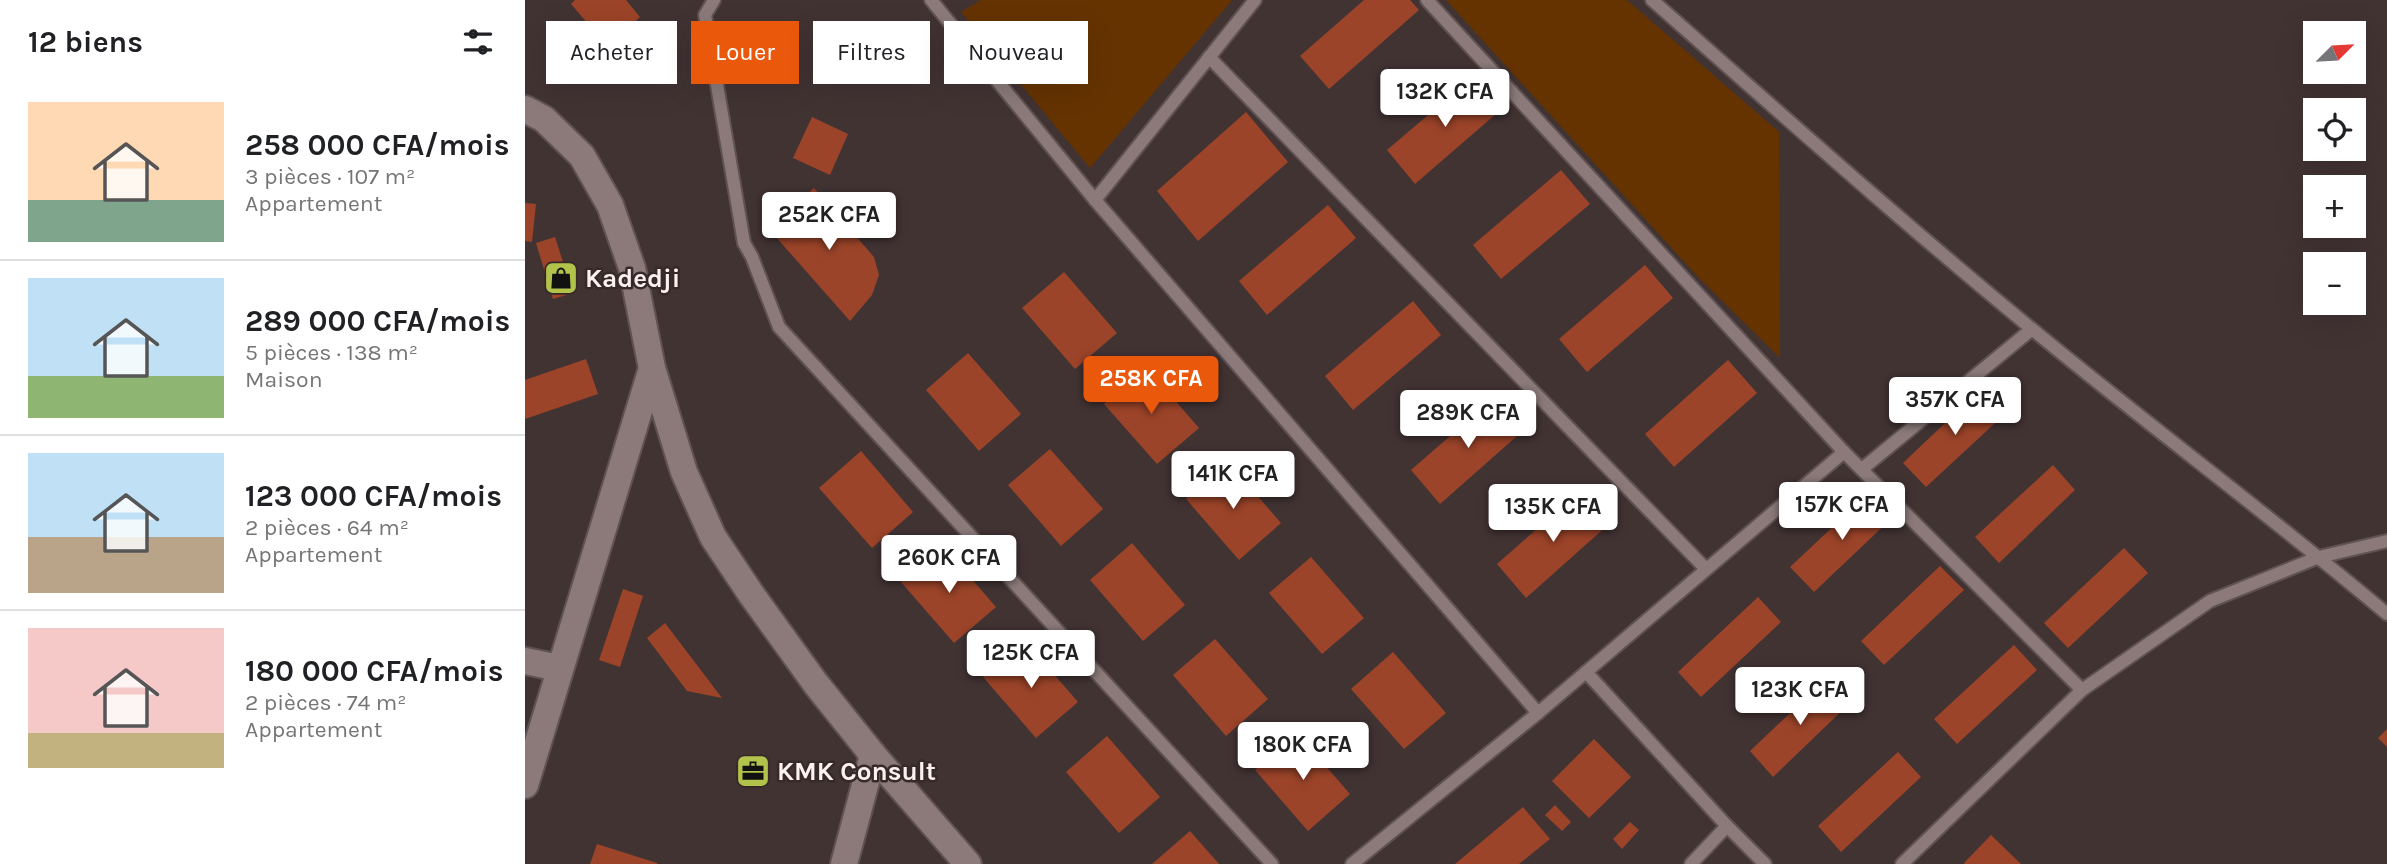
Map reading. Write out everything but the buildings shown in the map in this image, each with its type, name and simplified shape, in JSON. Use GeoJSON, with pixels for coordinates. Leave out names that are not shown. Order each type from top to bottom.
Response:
{"type":"FeatureCollection","features":[{"type":"Feature","properties":{"kind":"street"},"geometry":{"type":"LineString","coordinates":[[525,108],[544,119],[582,156],[610,205],[632,268],[652,368],[684,472],[713,537],[816,684],[873,755],[968,864]]}},
{"type":"Feature","properties":{"kind":"street"},"geometry":{"type":"LineString","coordinates":[[525,785],[652,368]]}},
{"type":"Feature","properties":{"kind":"street"},"geometry":{"type":"LineString","coordinates":[[525,662],[559,668]]}},
{"type":"Feature","properties":{"kind":"street"},"geometry":{"type":"LineString","coordinates":[[843,864],[873,755]]}},
{"type":"Feature","properties":{"kind":"lane"},"geometry":{"type":"LineString","coordinates":[[714,0],[705,15],[744,243],[779,327],[1272,864]]}},
{"type":"Feature","properties":{"kind":"lane"},"geometry":{"type":"LineString","coordinates":[[931,0],[1095,200],[1538,713]]}},
{"type":"Feature","properties":{"kind":"lane"},"geometry":{"type":"LineString","coordinates":[[1095,200],[1255,0]]}},
{"type":"Feature","properties":{"kind":"lane"},"geometry":{"type":"LineString","coordinates":[[1427,0],[1861,470],[2082,690]]}},
{"type":"Feature","properties":{"kind":"lane"},"geometry":{"type":"LineString","coordinates":[[1652,0],[2032,329],[2387,614]]}},
{"type":"Feature","properties":{"kind":"lane"},"geometry":{"type":"LineString","coordinates":[[1209,57],[1706,569]]}},
{"type":"Feature","properties":{"kind":"lane"},"geometry":{"type":"LineString","coordinates":[[1861,470],[2032,329]]}},
{"type":"Feature","properties":{"kind":"lane"},"geometry":{"type":"LineString","coordinates":[[1352,864],[1538,713],[1844,452]]}},
{"type":"Feature","properties":{"kind":"lane"},"geometry":{"type":"LineString","coordinates":[[1902,864],[2082,690],[2210,601],[2319,557],[2387,541]]}},
{"type":"Feature","properties":{"kind":"lane"},"geometry":{"type":"LineString","coordinates":[[1586,672],[1765,864]]}},
{"type":"Feature","properties":{"kind":"lane"},"geometry":{"type":"LineString","coordinates":[[1691,864],[1727,826]]}},
{"type":"Feature","properties":{"kind":"shaded area"},"geometry":{"type":"Polygon","coordinates":[[[981,0],[1232,0],[1090,168],[1021,84],[1088,84],[1088,21],[968,21],[961,12],[981,0]]]}},
{"type":"Feature","properties":{"kind":"shaded area"},"geometry":{"type":"Polygon","coordinates":[[[1446,0],[1627,0],[1779,132],[1780,358],[1698,277],[1446,0]]]}},
{"type":"Feature","properties":{"kind":"place","name":"Kadedji"},"geometry":{"type":"Point","coordinates":[561,278]}},
{"type":"Feature","properties":{"kind":"place","name":"KMK Consult"},"geometry":{"type":"Point","coordinates":[753,771]}}]}
